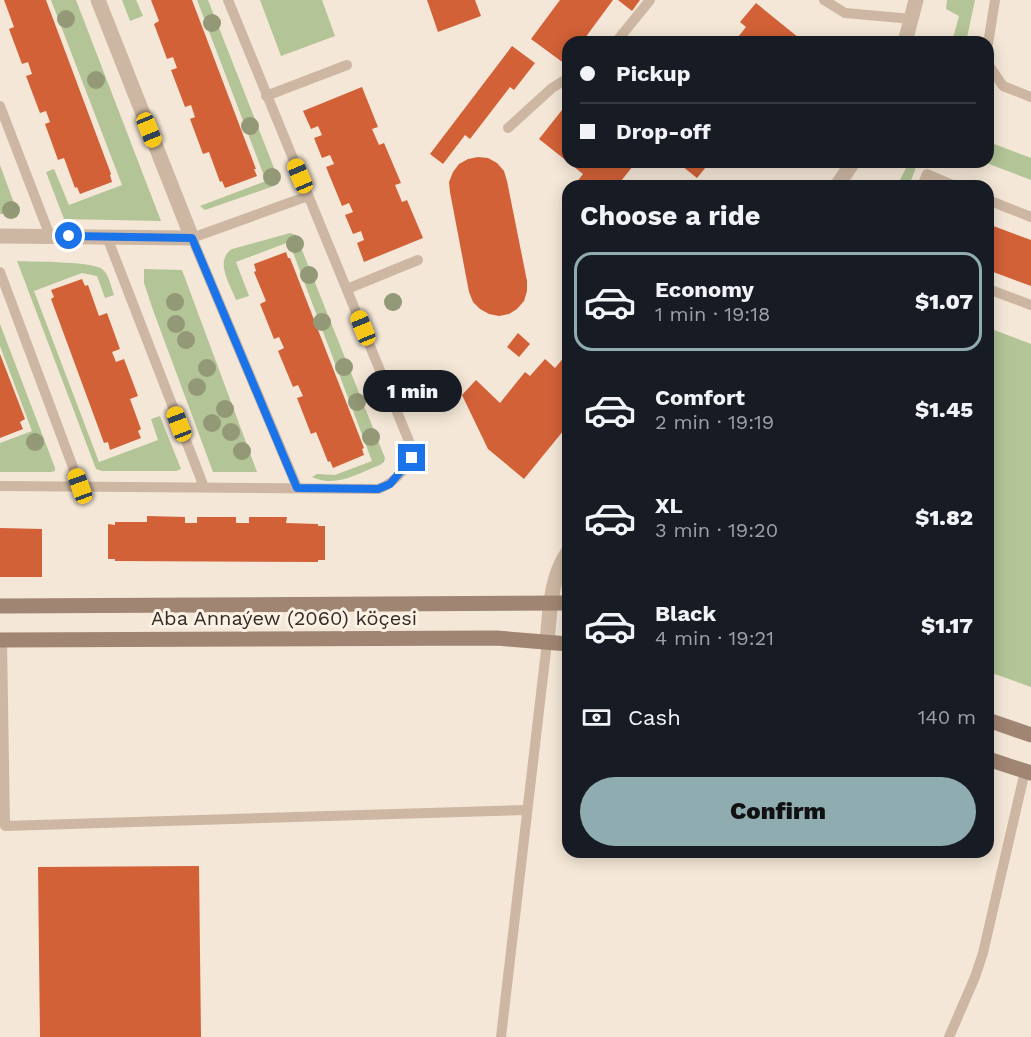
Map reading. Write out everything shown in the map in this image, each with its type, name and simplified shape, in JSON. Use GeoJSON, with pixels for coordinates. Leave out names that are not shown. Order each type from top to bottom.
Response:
{"type":"FeatureCollection","features":[{"type":"Feature","properties":{"kind":"main road","name":"Aba Annaýew (2060) köçesi"},"geometry":{"type":"LineString","coordinates":[[0,606],[562,603]]}},
{"type":"Feature","properties":{"kind":"main road","name":"Aba Annaýew (2060) köçesi"},"geometry":{"type":"LineString","coordinates":[[1,640],[497,638],[562,643]]}},
{"type":"Feature","properties":{"kind":"main road"},"geometry":{"type":"LineString","coordinates":[[994,722],[1031,735]]}},
{"type":"Feature","properties":{"kind":"main road"},"geometry":{"type":"LineString","coordinates":[[994,761],[1028,772]]}},
{"type":"Feature","properties":{"kind":"street"},"geometry":{"type":"LineString","coordinates":[[0,236],[192,238],[98,0]]}},
{"type":"Feature","properties":{"kind":"street"},"geometry":{"type":"LineString","coordinates":[[907,36],[916,0]]}},
{"type":"Feature","properties":{"kind":"street"},"geometry":{"type":"LineString","coordinates":[[547,642],[550,603],[562,561]]}},
{"type":"Feature","properties":{"kind":"lane"},"geometry":{"type":"LineString","coordinates":[[0,486],[378,489],[390,484],[412,458],[411,446],[228,0]]}},
{"type":"Feature","properties":{"kind":"lane"},"geometry":{"type":"LineString","coordinates":[[621,36],[650,0]]}},
{"type":"Feature","properties":{"kind":"lane"},"geometry":{"type":"LineString","coordinates":[[824,0],[845,13],[912,19]]}},
{"type":"Feature","properties":{"kind":"lane"},"geometry":{"type":"LineString","coordinates":[[989,36],[995,0]]}},
{"type":"Feature","properties":{"kind":"lane"},"geometry":{"type":"LineString","coordinates":[[266,96],[346,65]]}},
{"type":"Feature","properties":{"kind":"lane"},"geometry":{"type":"LineString","coordinates":[[994,73],[1003,86],[1031,97]]}},
{"type":"Feature","properties":{"kind":"lane"},"geometry":{"type":"LineString","coordinates":[[508,128],[562,82]]}},
{"type":"Feature","properties":{"kind":"lane"},"geometry":{"type":"LineString","coordinates":[[0,106],[50,236]]}},
{"type":"Feature","properties":{"kind":"lane"},"geometry":{"type":"LineString","coordinates":[[924,180],[927,174],[941,180]]}},
{"type":"Feature","properties":{"kind":"lane"},"geometry":{"type":"LineString","coordinates":[[297,488],[192,238],[308,196]]}},
{"type":"Feature","properties":{"kind":"lane"},"geometry":{"type":"LineString","coordinates":[[994,202],[1031,217]]}},
{"type":"Feature","properties":{"kind":"lane"},"geometry":{"type":"LineString","coordinates":[[107,237],[204,487]]}},
{"type":"Feature","properties":{"kind":"lane"},"geometry":{"type":"LineString","coordinates":[[347,289],[418,260]]}},
{"type":"Feature","properties":{"kind":"lane"},"geometry":{"type":"LineString","coordinates":[[0,272],[80,486]]}},
{"type":"Feature","properties":{"kind":"lane"},"geometry":{"type":"LineString","coordinates":[[994,291],[1031,305]]}},
{"type":"Feature","properties":{"kind":"lane"},"geometry":{"type":"LineString","coordinates":[[1,640],[5,826],[527,810]]}},
{"type":"Feature","properties":{"kind":"lane"},"geometry":{"type":"LineString","coordinates":[[501,1037],[547,642]]}},
{"type":"Feature","properties":{"kind":"lane"},"geometry":{"type":"LineString","coordinates":[[949,1037],[983,953],[1028,772]]}},
{"type":"Feature","properties":{"kind":"green space"},"geometry":{"type":"Polygon","coordinates":[[[51,0],[76,0],[161,221],[64,219],[46,172],[54,169],[69,205],[122,185],[51,0]]]}},
{"type":"Feature","properties":{"kind":"green space"},"geometry":{"type":"Polygon","coordinates":[[[122,0],[136,0],[143,16],[130,21],[122,0]]]}},
{"type":"Feature","properties":{"kind":"green space"},"geometry":{"type":"Polygon","coordinates":[[[197,0],[208,0],[278,178],[278,183],[274,186],[205,210],[200,206],[266,181],[197,0]]]}},
{"type":"Feature","properties":{"kind":"green space"},"geometry":{"type":"Polygon","coordinates":[[[260,0],[322,0],[335,36],[281,56],[260,0]]]}},
{"type":"Feature","properties":{"kind":"green space"},"geometry":{"type":"Polygon","coordinates":[[[947,0],[975,0],[967,36],[954,36],[959,16],[946,9],[947,0]]]}},
{"type":"Feature","properties":{"kind":"green space"},"geometry":{"type":"Polygon","coordinates":[[[994,144],[1031,158],[1031,180],[994,166],[994,144]]]}},
{"type":"Feature","properties":{"kind":"green space"},"geometry":{"type":"Polygon","coordinates":[[[0,165],[18,214],[0,214],[0,165]]]}},
{"type":"Feature","properties":{"kind":"green space"},"geometry":{"type":"Polygon","coordinates":[[[906,168],[916,168],[911,180],[900,180],[906,168]]]}},
{"type":"Feature","properties":{"kind":"green space"},"geometry":{"type":"Polygon","coordinates":[[[290,233],[296,235],[385,458],[380,465],[338,480],[329,481],[312,477],[317,474],[335,475],[372,461],[289,242],[236,262],[249,296],[236,300],[225,273],[224,260],[232,249],[290,233]]]}},
{"type":"Feature","properties":{"kind":"green space"},"geometry":{"type":"Polygon","coordinates":[[[17,261],[96,266],[104,271],[114,295],[105,298],[97,276],[82,273],[34,291],[99,462],[158,440],[151,419],[160,416],[181,469],[176,471],[102,471],[96,469],[17,261]]]}},
{"type":"Feature","properties":{"kind":"green space"},"geometry":{"type":"Polygon","coordinates":[[[144,269],[182,270],[257,472],[213,472],[153,310],[144,283],[144,269]]]}},
{"type":"Feature","properties":{"kind":"green space"},"geometry":{"type":"Polygon","coordinates":[[[0,324],[55,471],[0,472],[0,443],[32,431],[0,346],[0,324]]]}},
{"type":"Feature","properties":{"kind":"green space"},"geometry":{"type":"Polygon","coordinates":[[[994,330],[1031,344],[1031,687],[994,674],[994,330]]]}},
{"type":"Feature","properties":{"kind":"building"},"geometry":{"type":"Polygon","coordinates":[[[4,0],[46,0],[112,182],[80,194],[77,187],[75,188],[64,158],[58,160],[45,124],[50,122],[46,111],[40,113],[26,76],[32,74],[28,62],[22,64],[9,29],[14,27],[4,0]]]}},
{"type":"Feature","properties":{"kind":"building"},"geometry":{"type":"Polygon","coordinates":[[[151,0],[192,0],[257,176],[225,188],[222,181],[220,182],[209,152],[203,154],[190,119],[195,117],[191,105],[185,107],[171,70],[177,68],[173,57],[167,59],[154,24],[159,21],[151,0]]]}},
{"type":"Feature","properties":{"kind":"building"},"geometry":{"type":"Polygon","coordinates":[[[427,0],[475,0],[481,16],[438,32],[427,0]]]}},
{"type":"Feature","properties":{"kind":"building"},"geometry":{"type":"Polygon","coordinates":[[[560,0],[613,0],[586,36],[562,36],[562,62],[531,39],[560,0]]]}},
{"type":"Feature","properties":{"kind":"building"},"geometry":{"type":"Polygon","coordinates":[[[618,0],[640,0],[632,11],[618,0]]]}},
{"type":"Feature","properties":{"kind":"building"},"geometry":{"type":"Polygon","coordinates":[[[756,3],[797,36],[739,36],[746,27],[740,22],[756,3]]]}},
{"type":"Feature","properties":{"kind":"building"},"geometry":{"type":"Polygon","coordinates":[[[512,46],[535,63],[514,90],[510,87],[470,139],[465,135],[443,164],[430,154],[512,46]]]}},
{"type":"Feature","properties":{"kind":"building"},"geometry":{"type":"Polygon","coordinates":[[[362,87],[378,127],[372,129],[379,145],[384,143],[401,183],[395,185],[402,202],[407,200],[423,238],[364,262],[357,243],[364,240],[361,231],[353,234],[345,215],[353,212],[349,203],[342,206],[326,167],[334,164],[330,155],[322,158],[314,138],[322,135],[318,126],[311,129],[303,111],[362,87]]]}},
{"type":"Feature","properties":{"kind":"building"},"geometry":{"type":"Polygon","coordinates":[[[562,110],[562,157],[539,139],[562,110]]]}},
{"type":"Feature","properties":{"kind":"building"},"geometry":{"type":"Polygon","coordinates":[[[478,157],[488,158],[504,171],[527,281],[524,301],[509,314],[499,316],[480,309],[473,302],[469,292],[450,192],[449,182],[459,164],[478,157]]]}},
{"type":"Feature","properties":{"kind":"building"},"geometry":{"type":"Polygon","coordinates":[[[575,168],[631,168],[622,180],[578,180],[583,174],[575,168]]]}},
{"type":"Feature","properties":{"kind":"building"},"geometry":{"type":"Polygon","coordinates":[[[684,168],[705,168],[697,178],[684,168]]]}},
{"type":"Feature","properties":{"kind":"building"},"geometry":{"type":"Polygon","coordinates":[[[994,226],[1031,240],[1031,286],[994,272],[994,226]]]}},
{"type":"Feature","properties":{"kind":"building"},"geometry":{"type":"Polygon","coordinates":[[[286,252],[364,448],[362,449],[364,455],[333,468],[330,461],[328,462],[316,432],[311,434],[297,398],[303,396],[298,385],[293,387],[278,351],[284,348],[279,337],[274,339],[260,304],[266,301],[254,272],[256,271],[254,264],[286,252]]]}},
{"type":"Feature","properties":{"kind":"building"},"geometry":{"type":"Polygon","coordinates":[[[82,279],[85,286],[88,285],[99,316],[107,313],[120,349],[112,352],[116,362],[124,359],[138,396],[130,399],[141,429],[138,431],[141,438],[110,450],[108,442],[104,443],[51,299],[54,297],[51,290],[82,279]]]}},
{"type":"Feature","properties":{"kind":"building"},"geometry":{"type":"Polygon","coordinates":[[[518,333],[530,344],[519,357],[507,347],[518,333]]]}},
{"type":"Feature","properties":{"kind":"building"},"geometry":{"type":"Polygon","coordinates":[[[0,354],[25,419],[20,422],[23,429],[0,438],[0,354]]]}},
{"type":"Feature","properties":{"kind":"building"},"geometry":{"type":"Polygon","coordinates":[[[545,359],[555,368],[562,360],[562,432],[524,479],[488,449],[462,395],[476,380],[500,403],[525,372],[530,376],[545,359]]]}},
{"type":"Feature","properties":{"kind":"building"},"geometry":{"type":"Polygon","coordinates":[[[147,516],[185,517],[185,523],[197,523],[197,517],[236,517],[236,523],[249,523],[249,517],[287,517],[286,523],[318,524],[318,526],[325,526],[325,560],[318,560],[318,562],[115,561],[115,559],[108,559],[108,524],[147,522],[147,516]]]}},
{"type":"Feature","properties":{"kind":"building"},"geometry":{"type":"Polygon","coordinates":[[[0,528],[42,529],[42,577],[0,577],[0,528]]]}},
{"type":"Feature","properties":{"kind":"building"},"geometry":{"type":"Polygon","coordinates":[[[199,866],[201,1037],[40,1037],[38,867],[199,866]]]}},
{"type":"Feature","properties":{"kind":"route"},"geometry":{"type":"LineString","coordinates":[[69,236],[192,238],[297,488],[378,489],[390,484],[412,458]]}}]}
